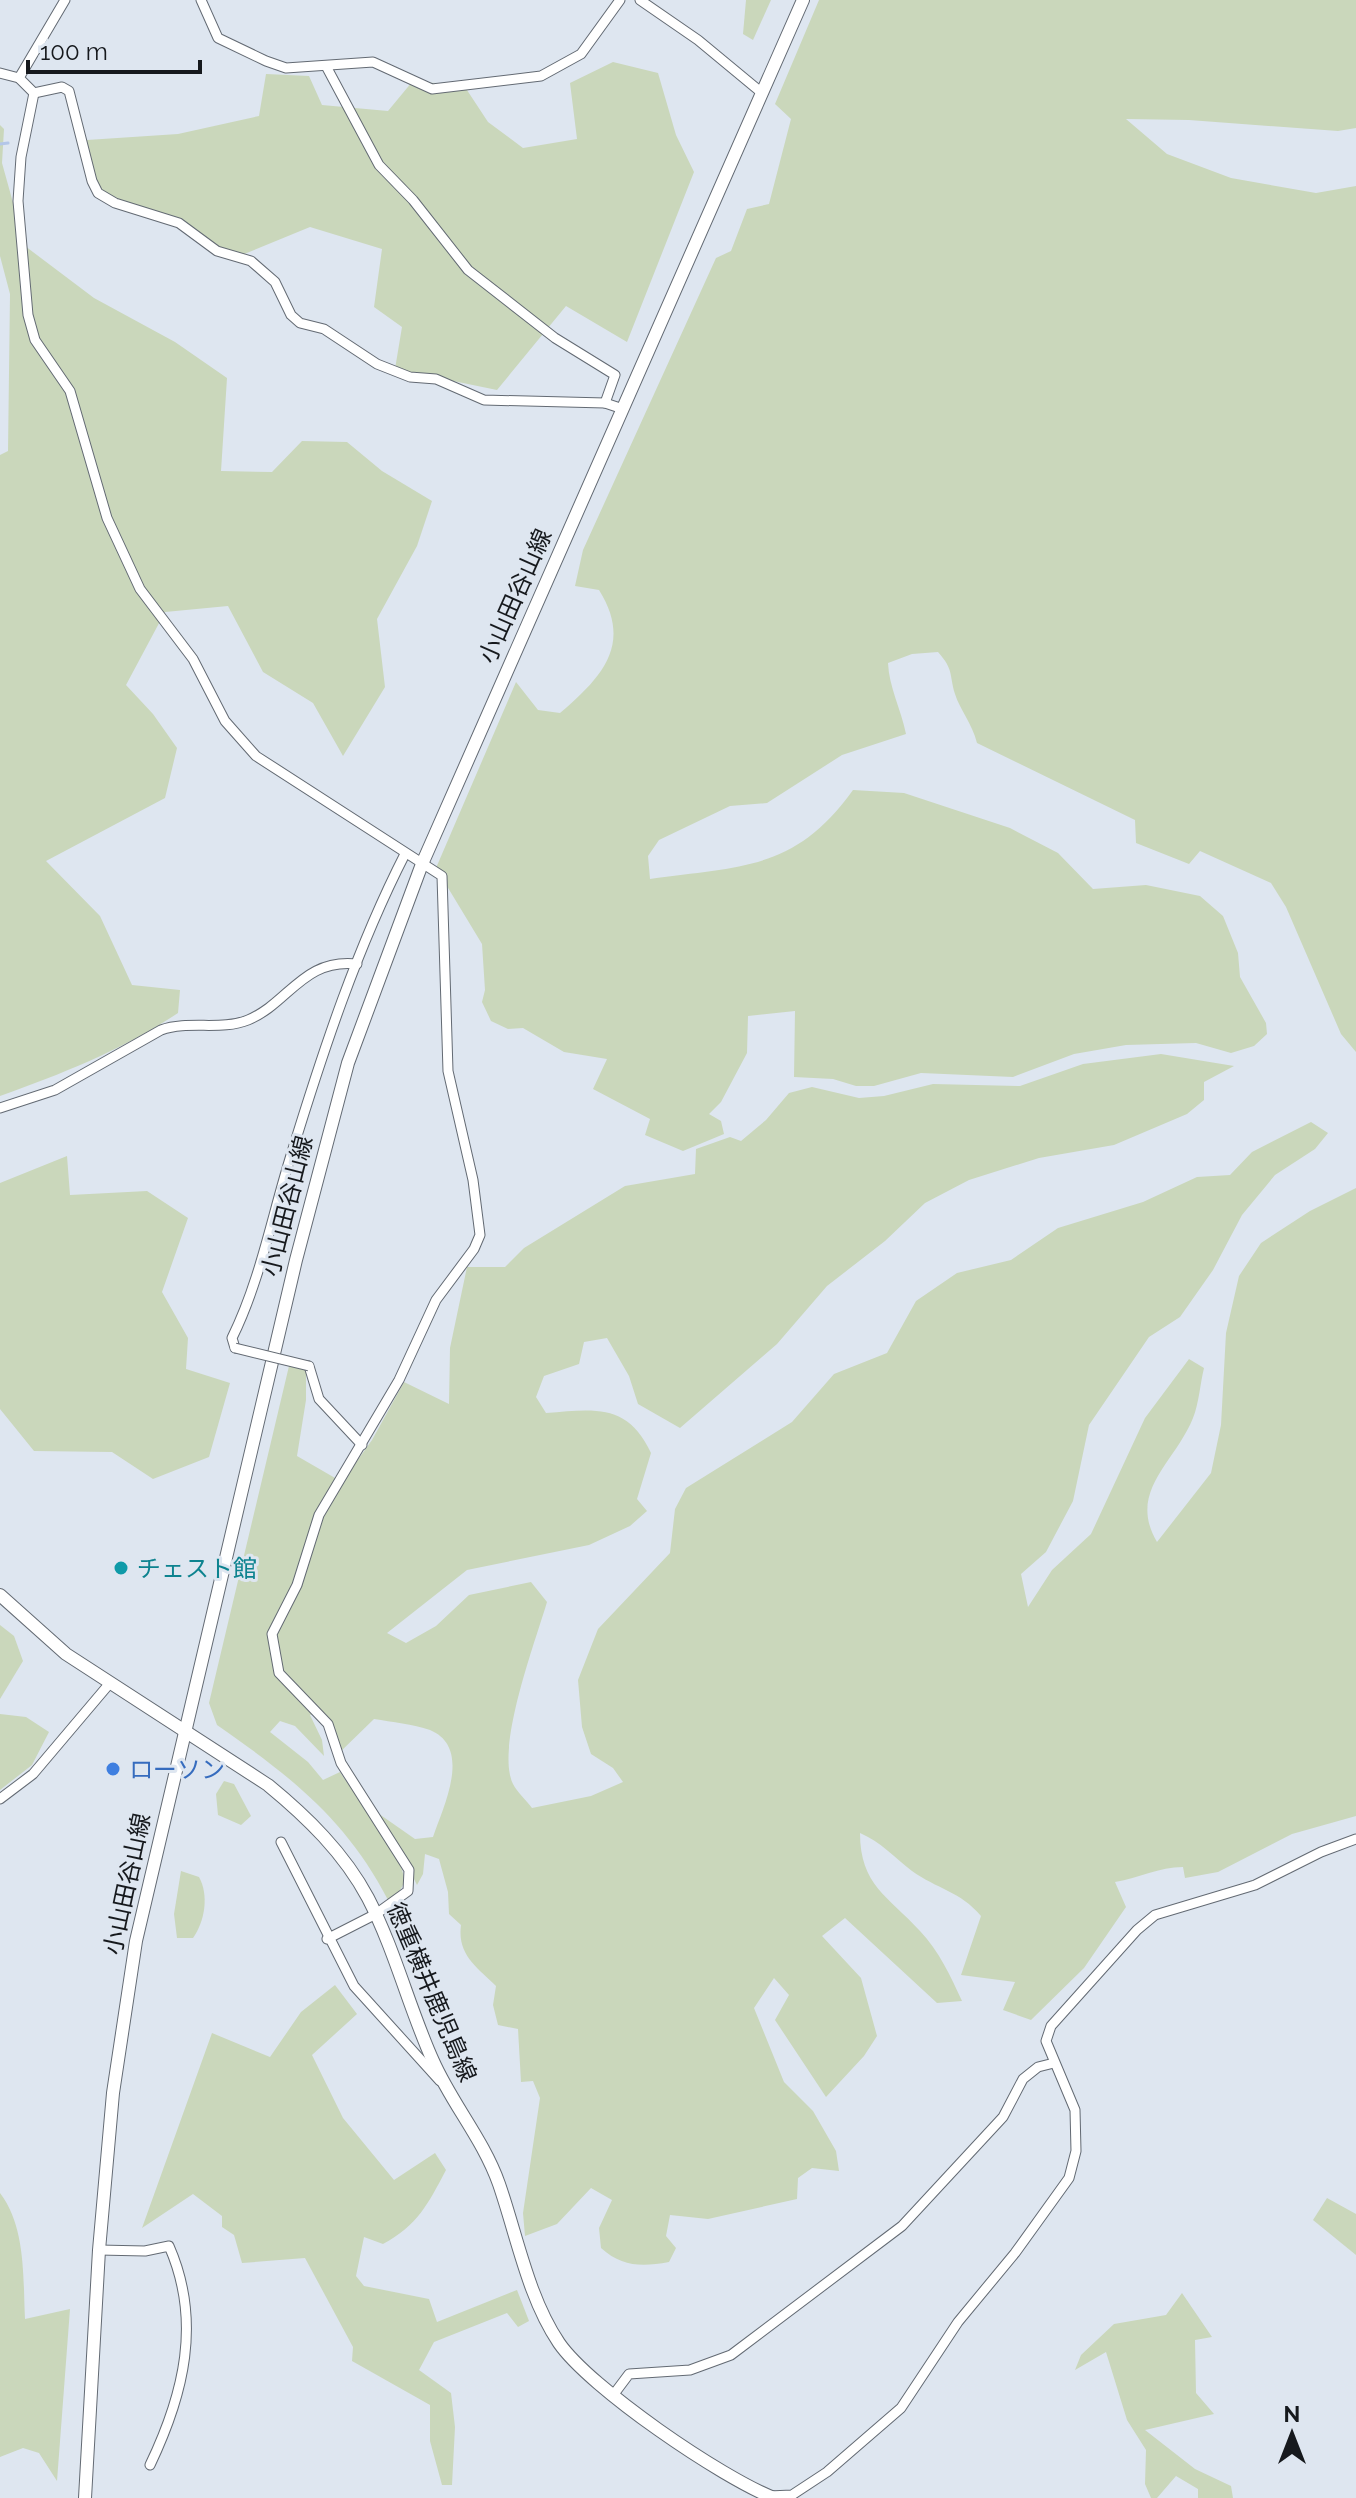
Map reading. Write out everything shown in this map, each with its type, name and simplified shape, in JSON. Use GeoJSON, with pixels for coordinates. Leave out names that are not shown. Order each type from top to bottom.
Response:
{"type":"FeatureCollection","features":[{"type":"Feature","properties":{"kind":"main road","name":"小山田谷山線"},"geometry":{"type":"LineString","coordinates":[[85,2498],[99,2250],[123,2011],[184,1730],[323,1151],[366,1009],[422,864],[803,0]]}},
{"type":"Feature","properties":{"kind":"main road","name":"徳重横井鹿児島線"},"geometry":{"type":"LineString","coordinates":[[0,1595],[44,1637],[298,1810],[340,1854],[376,1914],[445,2086],[485,2151],[552,2332],[569,2356],[694,2455],[769,2497]]}},
{"type":"Feature","properties":{"kind":"street"},"geometry":{"type":"LineString","coordinates":[[19,78],[65,0]]}},
{"type":"Feature","properties":{"kind":"street"},"geometry":{"type":"LineString","coordinates":[[201,0],[218,38],[286,68],[373,62],[432,89],[541,76],[581,54],[620,0]]}},
{"type":"Feature","properties":{"kind":"street"},"geometry":{"type":"LineString","coordinates":[[640,0],[698,40],[762,93]]}},
{"type":"Feature","properties":{"kind":"street"},"geometry":{"type":"LineString","coordinates":[[326,66],[379,165],[413,200],[468,270],[555,338],[615,375],[605,403]]}},
{"type":"Feature","properties":{"kind":"street"},"geometry":{"type":"LineString","coordinates":[[0,73],[19,78],[34,93]]}},
{"type":"Feature","properties":{"kind":"street"},"geometry":{"type":"LineString","coordinates":[[34,93],[62,87],[69,91],[92,181],[98,193],[115,203],[179,223],[217,251],[251,261],[275,282],[291,315],[300,323],[324,329],[377,364],[410,377],[436,379],[484,400],[605,403],[623,409]]}},
{"type":"Feature","properties":{"kind":"street"},"geometry":{"type":"LineString","coordinates":[[34,93],[21,157],[18,201],[28,315],[35,340],[70,391],[107,518],[140,589],[193,659],[225,721],[239,739],[280,774],[383,835],[405,854],[442,876],[448,1071],[473,1180],[480,1235],[474,1249],[436,1300],[413,1354],[319,1515],[297,1585],[277,1620],[272,1643],[279,1673],[328,1724],[341,1763],[409,1870],[408,1891],[376,1914],[327,1939]]}},
{"type":"Feature","properties":{"kind":"street"},"geometry":{"type":"LineString","coordinates":[[362,1445],[319,1399],[309,1366],[235,1348],[232,1338],[252,1297],[291,1155],[357,964],[405,854]]}},
{"type":"Feature","properties":{"kind":"street"},"geometry":{"type":"LineString","coordinates":[[0,1108],[55,1090],[161,1030],[178,1024],[231,1024],[249,1019],[311,973],[338,965],[357,964]]}},
{"type":"Feature","properties":{"kind":"street"},"geometry":{"type":"LineString","coordinates":[[0,1799],[33,1774],[110,1683]]}},
{"type":"Feature","properties":{"kind":"street"},"geometry":{"type":"LineString","coordinates":[[769,2497],[792,2495],[815,2480],[901,2408],[958,2322],[1015,2253],[1069,2178],[1076,2151],[1075,2110],[1046,2041],[1051,2026],[1137,1930],[1155,1915],[1255,1885],[1321,1852],[1356,1839]]}},
{"type":"Feature","properties":{"kind":"street"},"geometry":{"type":"LineString","coordinates":[[281,1842],[327,1939],[354,1986],[445,2086]]}},
{"type":"Feature","properties":{"kind":"street"},"geometry":{"type":"LineString","coordinates":[[614,2394],[629,2374],[690,2370],[731,2355],[902,2226],[1003,2117],[1023,2079],[1038,2067],[1054,2063]]}},
{"type":"Feature","properties":{"kind":"street"},"geometry":{"type":"LineString","coordinates":[[99,2250],[145,2251],[169,2246],[175,2260],[189,2329],[188,2346],[172,2418],[150,2465]]}},
{"type":"Feature","properties":{"kind":"green space"},"geometry":{"type":"Polygon","coordinates":[[[746,0],[771,0],[753,40],[743,34],[746,0]]]}},
{"type":"Feature","properties":{"kind":"green space"},"geometry":{"type":"Polygon","coordinates":[[[819,0],[1356,0],[1356,128],[1338,131],[1189,120],[1126,119],[1167,154],[1231,178],[1316,193],[1356,186],[1356,1052],[1341,1034],[1286,907],[1271,883],[1200,851],[1189,864],[1136,843],[1135,820],[977,743],[957,700],[949,668],[938,652],[912,654],[888,663],[906,734],[842,755],[767,803],[730,806],[659,840],[648,856],[650,879],[739,866],[787,850],[810,836],[831,817],[853,790],[904,793],[1010,828],[1058,853],[1093,889],[1146,885],[1200,896],[1223,916],[1238,953],[1240,977],[1266,1023],[1267,1034],[1254,1046],[1231,1053],[1196,1043],[1126,1045],[1074,1054],[1013,1077],[921,1073],[874,1086],[856,1086],[833,1079],[794,1077],[795,1011],[748,1016],[747,1053],[721,1102],[709,1114],[721,1121],[724,1134],[683,1151],[645,1135],[650,1119],[593,1089],[607,1059],[564,1052],[523,1028],[508,1029],[491,1021],[482,1002],[485,990],[482,944],[436,868],[516,682],[538,710],[560,713],[589,686],[608,658],[613,643],[609,609],[599,590],[575,586],[583,550],[716,258],[731,251],[747,209],[769,204],[791,119],[775,104],[819,0]]]}},
{"type":"Feature","properties":{"kind":"green space"},"geometry":{"type":"Polygon","coordinates":[[[613,62],[658,73],[676,135],[694,172],[627,342],[566,306],[497,390],[395,369],[402,327],[374,307],[382,249],[310,227],[237,257],[170,223],[113,205],[87,181],[87,140],[178,134],[259,116],[266,74],[309,76],[322,105],[388,111],[412,82],[463,84],[488,122],[523,148],[577,139],[570,83],[613,62]]]}},
{"type":"Feature","properties":{"kind":"green space"},"geometry":{"type":"Polygon","coordinates":[[[0,125],[4,129],[2,163],[25,246],[94,298],[175,342],[227,378],[221,471],[272,472],[302,441],[347,442],[382,471],[432,501],[417,546],[377,619],[385,687],[343,756],[313,703],[263,672],[228,606],[165,612],[126,685],[153,714],[177,748],[165,798],[46,861],[100,916],[132,985],[180,990],[178,1013],[92,1060],[0,1096],[0,455],[8,451],[10,294],[0,256],[0,125]]]}},
{"type":"Feature","properties":{"kind":"green space"},"geometry":{"type":"Polygon","coordinates":[[[1161,1054],[1234,1066],[1204,1082],[1204,1100],[1187,1114],[1114,1145],[1039,1158],[969,1180],[925,1203],[885,1241],[827,1286],[777,1344],[680,1428],[638,1404],[629,1376],[607,1338],[584,1342],[579,1364],[544,1376],[536,1397],[546,1413],[595,1411],[621,1417],[632,1425],[651,1453],[637,1499],[647,1511],[630,1526],[589,1545],[467,1570],[387,1633],[406,1643],[436,1626],[469,1595],[531,1582],[547,1602],[513,1721],[509,1767],[513,1784],[532,1808],[591,1796],[623,1782],[613,1768],[591,1754],[582,1727],[578,1680],[598,1629],[670,1553],[675,1509],[686,1488],[792,1422],[834,1374],[887,1353],[916,1301],[957,1273],[1011,1260],[1058,1228],[1143,1202],[1197,1177],[1230,1175],[1252,1152],[1311,1122],[1328,1133],[1315,1149],[1275,1175],[1242,1215],[1213,1270],[1180,1317],[1149,1337],[1089,1425],[1073,1501],[1046,1552],[1021,1574],[1028,1607],[1052,1570],[1091,1534],[1145,1418],[1189,1359],[1204,1368],[1193,1418],[1150,1492],[1147,1507],[1149,1524],[1157,1542],[1211,1473],[1221,1425],[1226,1333],[1239,1276],[1261,1243],[1310,1211],[1356,1188],[1356,1816],[1292,1834],[1218,1872],[1185,1878],[1183,1867],[1174,1867],[1115,1882],[1126,1907],[1084,1968],[1031,2020],[1003,2010],[1015,1982],[961,1975],[981,1916],[965,1901],[921,1877],[881,1845],[860,1833],[861,1851],[871,1878],[933,1947],[962,2001],[937,2003],[845,1918],[822,1936],[861,1978],[877,2036],[864,2056],[826,2097],[775,2020],[789,1995],[774,1978],[754,2008],[784,2082],[813,2111],[836,2151],[839,2171],[812,2168],[798,2178],[797,2199],[708,2219],[670,2215],[666,2236],[676,2248],[669,2262],[633,2264],[617,2259],[601,2248],[599,2228],[612,2200],[591,2188],[557,2224],[525,2236],[523,2213],[540,2098],[533,2081],[521,2082],[518,2029],[498,2025],[493,2005],[496,1986],[465,1952],[461,1925],[449,1914],[448,1892],[439,1859],[425,1854],[423,1874],[417,1885],[395,1841],[372,1809],[415,1839],[433,1837],[448,1795],[452,1764],[450,1750],[443,1739],[430,1730],[374,1719],[336,1756],[318,1712],[310,1715],[322,1740],[324,1756],[295,1726],[280,1721],[270,1732],[308,1762],[323,1780],[340,1772],[367,1810],[397,1857],[402,1871],[402,1887],[388,1900],[372,1872],[335,1823],[292,1781],[217,1725],[209,1703],[289,1366],[306,1370],[306,1400],[297,1456],[342,1482],[372,1440],[404,1382],[449,1404],[450,1348],[467,1267],[505,1267],[524,1248],[625,1186],[695,1174],[696,1149],[730,1137],[741,1141],[766,1120],[789,1093],[812,1087],[859,1098],[884,1096],[933,1084],[1020,1086],[1083,1064],[1161,1054]]]}},
{"type":"Feature","properties":{"kind":"green space"},"geometry":{"type":"Polygon","coordinates":[[[67,1156],[70,1195],[147,1191],[188,1218],[162,1292],[188,1338],[186,1369],[230,1383],[209,1457],[153,1479],[112,1452],[34,1451],[0,1409],[0,1183],[67,1156]]]}},
{"type":"Feature","properties":{"kind":"green space"},"geometry":{"type":"Polygon","coordinates":[[[0,1625],[14,1636],[23,1661],[0,1699],[0,1625]]]}},
{"type":"Feature","properties":{"kind":"green space"},"geometry":{"type":"Polygon","coordinates":[[[0,1714],[26,1717],[49,1732],[32,1765],[0,1790],[0,1714]]]}},
{"type":"Feature","properties":{"kind":"green space"},"geometry":{"type":"Polygon","coordinates":[[[224,1781],[234,1784],[251,1816],[241,1825],[218,1815],[216,1794],[224,1781]]]}},
{"type":"Feature","properties":{"kind":"green space"},"geometry":{"type":"Polygon","coordinates":[[[181,1871],[199,1877],[204,1892],[203,1916],[193,1938],[177,1938],[174,1914],[181,1871]]]}},
{"type":"Feature","properties":{"kind":"green space"},"geometry":{"type":"Polygon","coordinates":[[[335,1985],[357,2014],[312,2055],[343,2118],[394,2180],[435,2153],[446,2170],[427,2203],[405,2229],[383,2244],[364,2237],[356,2276],[364,2286],[429,2299],[437,2322],[517,2290],[529,2321],[518,2327],[507,2313],[434,2342],[419,2370],[451,2393],[455,2427],[452,2485],[442,2485],[430,2441],[430,2405],[352,2361],[353,2347],[305,2258],[242,2263],[234,2235],[222,2227],[222,2216],[193,2194],[142,2228],[212,2033],[270,2057],[301,2012],[335,1985]]]}},
{"type":"Feature","properties":{"kind":"green space"},"geometry":{"type":"Polygon","coordinates":[[[0,2193],[15,2221],[19,2237],[25,2319],[70,2309],[57,2481],[39,2453],[23,2448],[0,2457],[0,2193]]]}},
{"type":"Feature","properties":{"kind":"green space"},"geometry":{"type":"Polygon","coordinates":[[[1327,2198],[1356,2214],[1356,2255],[1313,2220],[1327,2198]]]}},
{"type":"Feature","properties":{"kind":"green space"},"geometry":{"type":"Polygon","coordinates":[[[1182,2293],[1212,2337],[1195,2340],[1196,2393],[1214,2414],[1145,2430],[1195,2469],[1231,2486],[1233,2498],[1198,2498],[1198,2489],[1176,2476],[1157,2498],[1151,2498],[1145,2484],[1146,2450],[1127,2420],[1106,2352],[1075,2370],[1081,2355],[1114,2324],[1166,2315],[1182,2293]]]}},
{"type":"Feature","properties":{"kind":"waterway"},"geometry":{"type":"LineString","coordinates":[[0,144],[8,143]]}},
{"type":"Feature","properties":{"kind":"place","name":"チェスト館"},"geometry":{"type":"Point","coordinates":[121,1568]}},
{"type":"Feature","properties":{"kind":"place","name":"ローソン"},"geometry":{"type":"Point","coordinates":[113,1769]}}]}
